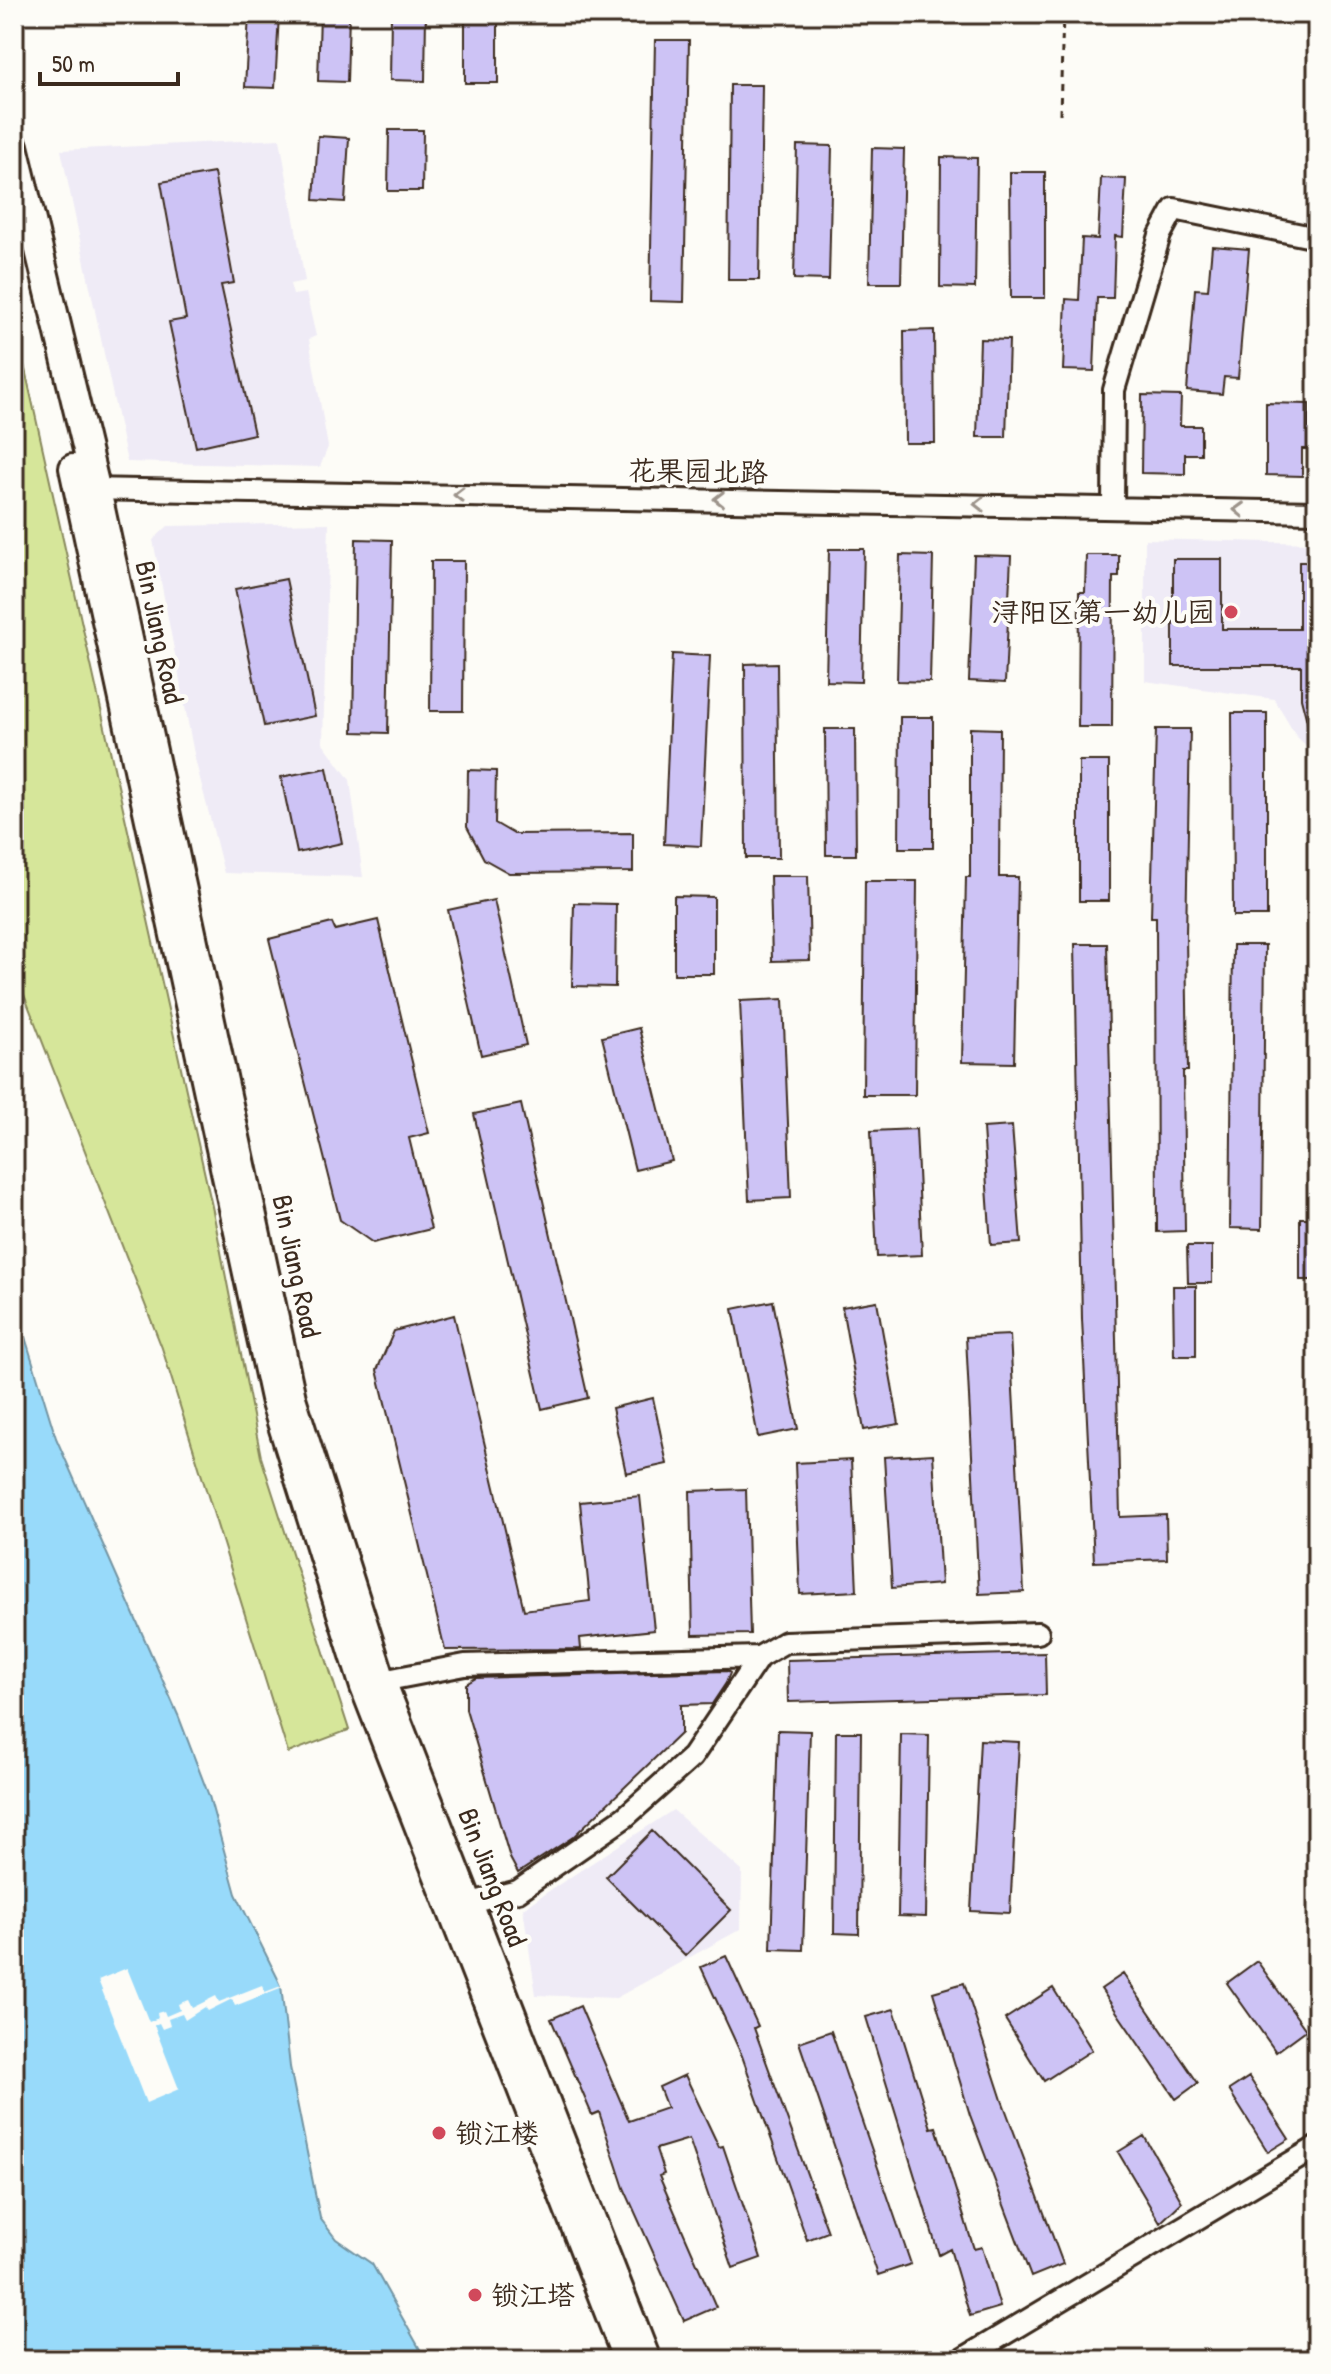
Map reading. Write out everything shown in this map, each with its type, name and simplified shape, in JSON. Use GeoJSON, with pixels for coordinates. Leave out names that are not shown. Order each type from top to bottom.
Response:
{"type":"FeatureCollection","features":[{"type":"Feature","properties":{"kind":"main road","name":"Bin Jiang Road"},"geometry":{"type":"LineString","coordinates":[[14,146],[275,1403],[364,1687],[627,2360]]}},
{"type":"Feature","properties":{"kind":"main road","name":"Bin Jiang Road"},"geometry":{"type":"LineString","coordinates":[[14,223],[87,489],[292,1398],[382,1681],[647,2360]]}},
{"type":"Feature","properties":{"kind":"street"},"geometry":{"type":"LineString","coordinates":[[1113,506],[1114,390],[1160,235],[1174,209],[1317,238]]}},
{"type":"Feature","properties":{"kind":"street","name":"花果园北路"},"geometry":{"type":"LineString","coordinates":[[87,489],[1317,512]]}},
{"type":"Feature","properties":{"kind":"street"},"geometry":{"type":"LineString","coordinates":[[451,1908],[518,1891],[625,1817],[692,1757],[759,1657],[785,1642],[1038,1633]]}},
{"type":"Feature","properties":{"kind":"street"},"geometry":{"type":"LineString","coordinates":[[382,1681],[465,1665],[759,1657]]}},
{"type":"Feature","properties":{"kind":"street"},"geometry":{"type":"LineString","coordinates":[[961,2360],[1317,2147]]}},
{"type":"Feature","properties":{"kind":"path"},"geometry":{"type":"LineString","coordinates":[[1060,114],[1063,14]]}},
{"type":"Feature","properties":{"kind":"shaded area"},"geometry":{"type":"Polygon","coordinates":[[[280,139],[305,281],[290,284],[293,295],[306,293],[316,336],[309,339],[328,447],[320,467],[127,462],[61,150],[280,139]]]}},
{"type":"Feature","properties":{"kind":"shaded area"},"geometry":{"type":"Polygon","coordinates":[[[329,523],[323,743],[350,780],[363,877],[224,873],[195,759],[153,540],[168,526],[329,523]]]}},
{"type":"Feature","properties":{"kind":"shaded area","name":"浔阳区第一幼儿园"},"geometry":{"type":"Polygon","coordinates":[[[1145,539],[1317,543],[1317,756],[1296,736],[1274,699],[1145,681],[1145,539]]]}},
{"type":"Feature","properties":{"kind":"shaded area"},"geometry":{"type":"Polygon","coordinates":[[[673,1810],[742,1871],[741,1929],[616,1998],[536,1995],[523,1908],[673,1810]]]}},
{"type":"Feature","properties":{"kind":"green space"},"geometry":{"type":"Polygon","coordinates":[[[14,320],[213,1211],[261,1457],[349,1730],[288,1753],[162,1348],[14,969],[14,320]]]}},
{"type":"Feature","properties":{"kind":"water"},"geometry":{"type":"Polygon","coordinates":[[[14,1301],[56,1438],[178,1715],[209,1796],[236,1894],[281,1985],[290,2067],[320,2218],[336,2239],[372,2264],[426,2360],[14,2360],[14,1301]]]}},
{"type":"Feature","properties":{"kind":"pier"},"geometry":{"type":"Polygon","coordinates":[[[127,1968],[149,2022],[158,2018],[157,2013],[164,2011],[166,2016],[180,2010],[178,2004],[188,2000],[192,2008],[216,1996],[219,2002],[262,1985],[265,1992],[281,1986],[278,1979],[282,1977],[286,1989],[280,1988],[235,2006],[232,1999],[208,2011],[205,2007],[185,2020],[182,2014],[168,2019],[170,2026],[162,2029],[159,2023],[154,2025],[179,2089],[146,2103],[98,1980],[127,1968]]]}},
{"type":"Feature","properties":{"kind":"building"},"geometry":{"type":"Polygon","coordinates":[[[249,14],[279,14],[275,88],[245,87],[249,14]]]}},
{"type":"Feature","properties":{"kind":"building"},"geometry":{"type":"Polygon","coordinates":[[[320,14],[349,14],[347,82],[318,81],[320,14]]]}},
{"type":"Feature","properties":{"kind":"building"},"geometry":{"type":"Polygon","coordinates":[[[391,14],[426,14],[425,81],[390,80],[391,14]]]}},
{"type":"Feature","properties":{"kind":"building"},"geometry":{"type":"Polygon","coordinates":[[[465,14],[498,14],[498,83],[465,83],[465,14]]]}},
{"type":"Feature","properties":{"kind":"building"},"geometry":{"type":"Polygon","coordinates":[[[655,40],[689,40],[684,302],[650,301],[655,40]]]}},
{"type":"Feature","properties":{"kind":"building"},"geometry":{"type":"Polygon","coordinates":[[[730,85],[762,85],[759,280],[728,280],[730,85]]]}},
{"type":"Feature","properties":{"kind":"building"},"geometry":{"type":"Polygon","coordinates":[[[389,130],[423,130],[422,191],[388,191],[389,130]]]}},
{"type":"Feature","properties":{"kind":"building"},"geometry":{"type":"Polygon","coordinates":[[[318,136],[349,138],[345,202],[314,200],[318,136]]]}},
{"type":"Feature","properties":{"kind":"building"},"geometry":{"type":"Polygon","coordinates":[[[797,145],[832,146],[829,280],[794,279],[797,145]]]}},
{"type":"Feature","properties":{"kind":"building"},"geometry":{"type":"Polygon","coordinates":[[[872,148],[904,149],[901,283],[869,283],[872,148]]]}},
{"type":"Feature","properties":{"kind":"building"},"geometry":{"type":"Polygon","coordinates":[[[941,157],[977,158],[975,288],[940,287],[941,157]]]}},
{"type":"Feature","properties":{"kind":"building"},"geometry":{"type":"Polygon","coordinates":[[[1010,172],[1045,172],[1045,298],[1011,298],[1010,172]]]}},
{"type":"Feature","properties":{"kind":"building"},"geometry":{"type":"Polygon","coordinates":[[[214,173],[234,283],[221,285],[254,434],[196,447],[169,322],[186,319],[161,182],[214,173]]]}},
{"type":"Feature","properties":{"kind":"building"},"geometry":{"type":"Polygon","coordinates":[[[1101,178],[1126,179],[1123,237],[1115,236],[1113,298],[1097,298],[1094,371],[1063,370],[1066,299],[1079,300],[1082,238],[1098,239],[1101,178]]]}},
{"type":"Feature","properties":{"kind":"building"},"geometry":{"type":"Polygon","coordinates":[[[1212,246],[1249,249],[1238,378],[1224,377],[1222,394],[1187,391],[1195,289],[1208,290],[1212,246]]]}},
{"type":"Feature","properties":{"kind":"building"},"geometry":{"type":"Polygon","coordinates":[[[934,330],[935,443],[905,443],[904,331],[934,330]]]}},
{"type":"Feature","properties":{"kind":"building"},"geometry":{"type":"Polygon","coordinates":[[[980,339],[1009,340],[1006,437],[977,437],[980,339]]]}},
{"type":"Feature","properties":{"kind":"building"},"geometry":{"type":"Polygon","coordinates":[[[1142,395],[1181,396],[1180,426],[1201,426],[1201,454],[1185,454],[1185,474],[1141,473],[1142,395]]]}},
{"type":"Feature","properties":{"kind":"building"},"geometry":{"type":"Polygon","coordinates":[[[1266,403],[1309,404],[1309,428],[1317,428],[1317,449],[1302,449],[1302,476],[1266,475],[1266,403]]]}},
{"type":"Feature","properties":{"kind":"building"},"geometry":{"type":"Polygon","coordinates":[[[356,539],[392,540],[388,733],[353,732],[356,539]]]}},
{"type":"Feature","properties":{"kind":"building"},"geometry":{"type":"Polygon","coordinates":[[[829,549],[864,549],[861,682],[826,681],[829,549]]]}},
{"type":"Feature","properties":{"kind":"building"},"geometry":{"type":"Polygon","coordinates":[[[900,555],[933,556],[930,682],[897,681],[900,555]]]}},
{"type":"Feature","properties":{"kind":"building"},"geometry":{"type":"Polygon","coordinates":[[[974,555],[1011,556],[1005,683],[969,681],[974,555]]]}},
{"type":"Feature","properties":{"kind":"building"},"geometry":{"type":"Polygon","coordinates":[[[1086,555],[1119,555],[1119,577],[1113,577],[1112,727],[1078,727],[1079,592],[1085,592],[1086,555]]]}},
{"type":"Feature","properties":{"kind":"building"},"geometry":{"type":"Polygon","coordinates":[[[1173,559],[1222,559],[1222,629],[1299,629],[1299,562],[1317,562],[1317,739],[1312,740],[1301,698],[1301,666],[1173,666],[1173,559]]]}},
{"type":"Feature","properties":{"kind":"building"},"geometry":{"type":"Polygon","coordinates":[[[431,561],[464,561],[463,711],[430,711],[431,561]]]}},
{"type":"Feature","properties":{"kind":"building"},"geometry":{"type":"Polygon","coordinates":[[[286,579],[315,716],[264,726],[235,589],[286,579]]]}},
{"type":"Feature","properties":{"kind":"building"},"geometry":{"type":"Polygon","coordinates":[[[672,654],[710,656],[701,846],[664,844],[672,654]]]}},
{"type":"Feature","properties":{"kind":"building"},"geometry":{"type":"Polygon","coordinates":[[[777,663],[779,858],[746,858],[745,664],[777,663]]]}},
{"type":"Feature","properties":{"kind":"building"},"geometry":{"type":"Polygon","coordinates":[[[1232,713],[1267,713],[1267,916],[1233,916],[1232,713]]]}},
{"type":"Feature","properties":{"kind":"building"},"geometry":{"type":"Polygon","coordinates":[[[900,717],[933,717],[933,848],[899,848],[900,717]]]}},
{"type":"Feature","properties":{"kind":"building"},"geometry":{"type":"Polygon","coordinates":[[[970,728],[1000,729],[999,877],[1018,877],[1014,1063],[962,1062],[966,877],[970,877],[970,728]]]}},
{"type":"Feature","properties":{"kind":"building"},"geometry":{"type":"Polygon","coordinates":[[[825,729],[855,729],[856,855],[826,855],[825,729]]]}},
{"type":"Feature","properties":{"kind":"building"},"geometry":{"type":"Polygon","coordinates":[[[1156,729],[1190,729],[1186,935],[1188,1071],[1183,1071],[1185,1231],[1157,1232],[1156,917],[1151,917],[1156,729]]]}},
{"type":"Feature","properties":{"kind":"building"},"geometry":{"type":"Polygon","coordinates":[[[1079,761],[1109,761],[1109,901],[1079,901],[1079,761]]]}},
{"type":"Feature","properties":{"kind":"building"},"geometry":{"type":"Polygon","coordinates":[[[327,768],[342,843],[297,853],[281,777],[327,768]]]}},
{"type":"Feature","properties":{"kind":"building"},"geometry":{"type":"Polygon","coordinates":[[[468,770],[496,771],[495,823],[514,834],[633,833],[633,872],[509,873],[484,859],[467,827],[468,770]]]}},
{"type":"Feature","properties":{"kind":"building"},"geometry":{"type":"Polygon","coordinates":[[[770,876],[808,876],[810,960],[772,961],[770,876]]]}},
{"type":"Feature","properties":{"kind":"building"},"geometry":{"type":"Polygon","coordinates":[[[865,881],[917,881],[915,1095],[863,1095],[865,881]]]}},
{"type":"Feature","properties":{"kind":"building"},"geometry":{"type":"Polygon","coordinates":[[[674,896],[714,897],[714,974],[674,974],[674,896]]]}},
{"type":"Feature","properties":{"kind":"building"},"geometry":{"type":"Polygon","coordinates":[[[494,900],[526,1045],[481,1055],[448,910],[494,900]]]}},
{"type":"Feature","properties":{"kind":"building"},"geometry":{"type":"Polygon","coordinates":[[[574,903],[616,904],[615,987],[572,986],[574,903]]]}},
{"type":"Feature","properties":{"kind":"building"},"geometry":{"type":"Polygon","coordinates":[[[378,920],[429,1133],[409,1138],[431,1229],[373,1243],[340,1220],[269,939],[332,923],[335,930],[378,920]]]}},
{"type":"Feature","properties":{"kind":"building"},"geometry":{"type":"Polygon","coordinates":[[[1075,944],[1107,944],[1120,1517],[1166,1515],[1167,1559],[1094,1562],[1082,1319],[1075,944]]]}},
{"type":"Feature","properties":{"kind":"building"},"geometry":{"type":"Polygon","coordinates":[[[1233,945],[1265,945],[1262,1229],[1230,1228],[1233,945]]]}},
{"type":"Feature","properties":{"kind":"building"},"geometry":{"type":"Polygon","coordinates":[[[783,999],[791,1198],[749,1200],[740,1001],[783,999]]]}},
{"type":"Feature","properties":{"kind":"building"},"geometry":{"type":"Polygon","coordinates":[[[639,1028],[672,1161],[635,1170],[602,1037],[639,1028]]]}},
{"type":"Feature","properties":{"kind":"building"},"geometry":{"type":"Polygon","coordinates":[[[521,1104],[588,1398],[542,1409],[474,1114],[521,1104]]]}},
{"type":"Feature","properties":{"kind":"building"},"geometry":{"type":"Polygon","coordinates":[[[1012,1126],[1021,1243],[991,1245],[983,1128],[1012,1126]]]}},
{"type":"Feature","properties":{"kind":"building"},"geometry":{"type":"Polygon","coordinates":[[[916,1129],[922,1255],[877,1257],[871,1131],[916,1129]]]}},
{"type":"Feature","properties":{"kind":"building"},"geometry":{"type":"Polygon","coordinates":[[[1300,1218],[1317,1218],[1317,1280],[1300,1280],[1300,1218]]]}},
{"type":"Feature","properties":{"kind":"building"},"geometry":{"type":"Polygon","coordinates":[[[1187,1246],[1212,1246],[1212,1283],[1188,1283],[1187,1246]]]}},
{"type":"Feature","properties":{"kind":"building"},"geometry":{"type":"Polygon","coordinates":[[[1173,1286],[1196,1286],[1196,1356],[1174,1356],[1173,1286]]]}},
{"type":"Feature","properties":{"kind":"building"},"geometry":{"type":"Polygon","coordinates":[[[773,1301],[798,1429],[758,1437],[733,1309],[773,1301]]]}},
{"type":"Feature","properties":{"kind":"building"},"geometry":{"type":"Polygon","coordinates":[[[877,1301],[899,1424],[864,1430],[842,1307],[877,1301]]]}},
{"type":"Feature","properties":{"kind":"building"},"geometry":{"type":"Polygon","coordinates":[[[454,1315],[524,1610],[590,1601],[580,1502],[640,1496],[654,1630],[580,1638],[581,1649],[445,1650],[377,1370],[394,1331],[454,1315]]]}},
{"type":"Feature","properties":{"kind":"building"},"geometry":{"type":"Polygon","coordinates":[[[1010,1335],[1024,1592],[979,1594],[966,1337],[1010,1335]]]}},
{"type":"Feature","properties":{"kind":"building"},"geometry":{"type":"Polygon","coordinates":[[[653,1398],[667,1464],[626,1473],[612,1408],[653,1398]]]}},
{"type":"Feature","properties":{"kind":"building"},"geometry":{"type":"Polygon","coordinates":[[[933,1454],[941,1584],[892,1588],[884,1457],[933,1454]]]}},
{"type":"Feature","properties":{"kind":"building"},"geometry":{"type":"Polygon","coordinates":[[[851,1460],[857,1591],[800,1594],[795,1463],[851,1460]]]}},
{"type":"Feature","properties":{"kind":"building"},"geometry":{"type":"Polygon","coordinates":[[[746,1489],[750,1634],[693,1635],[690,1491],[746,1489]]]}},
{"type":"Feature","properties":{"kind":"building"},"geometry":{"type":"Polygon","coordinates":[[[1045,1653],[1046,1695],[788,1702],[787,1660],[1045,1653]]]}},
{"type":"Feature","properties":{"kind":"building"},"geometry":{"type":"Polygon","coordinates":[[[730,1673],[726,1683],[712,1704],[681,1705],[681,1733],[573,1837],[518,1873],[510,1858],[466,1709],[466,1684],[476,1678],[730,1673]]]}},
{"type":"Feature","properties":{"kind":"building"},"geometry":{"type":"Polygon","coordinates":[[[778,1730],[810,1731],[803,1950],[771,1949],[778,1730]]]}},
{"type":"Feature","properties":{"kind":"building"},"geometry":{"type":"Polygon","coordinates":[[[836,1732],[861,1732],[859,1934],[834,1933],[836,1732]]]}},
{"type":"Feature","properties":{"kind":"building"},"geometry":{"type":"Polygon","coordinates":[[[901,1734],[929,1735],[926,1917],[898,1916],[901,1734]]]}},
{"type":"Feature","properties":{"kind":"building"},"geometry":{"type":"Polygon","coordinates":[[[980,1740],[1019,1742],[1010,1913],[971,1911],[980,1740]]]}},
{"type":"Feature","properties":{"kind":"building"},"geometry":{"type":"Polygon","coordinates":[[[652,1831],[731,1910],[685,1956],[606,1877],[652,1831]]]}},
{"type":"Feature","properties":{"kind":"building"},"geometry":{"type":"Polygon","coordinates":[[[726,1956],[758,2026],[754,2028],[828,2232],[807,2240],[742,2056],[701,1967],[726,1956]]]}},
{"type":"Feature","properties":{"kind":"building"},"geometry":{"type":"Polygon","coordinates":[[[1257,1961],[1306,2030],[1276,2052],[1227,1983],[1257,1961]]]}},
{"type":"Feature","properties":{"kind":"building"},"geometry":{"type":"Polygon","coordinates":[[[1123,1974],[1198,2083],[1176,2099],[1101,1989],[1123,1974]]]}},
{"type":"Feature","properties":{"kind":"building"},"geometry":{"type":"Polygon","coordinates":[[[964,1983],[1002,2100],[1063,2264],[1031,2277],[970,2115],[933,1992],[964,1983]]]}},
{"type":"Feature","properties":{"kind":"building"},"geometry":{"type":"Polygon","coordinates":[[[1053,1988],[1092,2050],[1044,2081],[1005,2019],[1053,1988]]]}},
{"type":"Feature","properties":{"kind":"building"},"geometry":{"type":"Polygon","coordinates":[[[580,2006],[629,2121],[667,2108],[659,2087],[685,2075],[719,2147],[723,2146],[761,2258],[733,2268],[689,2139],[656,2149],[664,2174],[659,2176],[716,2307],[684,2321],[624,2188],[599,2112],[592,2115],[551,2019],[580,2006]]]}},
{"type":"Feature","properties":{"kind":"building"},"geometry":{"type":"Polygon","coordinates":[[[894,2009],[931,2128],[936,2127],[974,2249],[982,2247],[1000,2307],[970,2316],[950,2249],[939,2255],[866,2017],[894,2009]]]}},
{"type":"Feature","properties":{"kind":"building"},"geometry":{"type":"Polygon","coordinates":[[[831,2031],[911,2264],[878,2275],[799,2042],[831,2031]]]}},
{"type":"Feature","properties":{"kind":"building"},"geometry":{"type":"Polygon","coordinates":[[[1249,2077],[1289,2139],[1268,2152],[1229,2090],[1249,2077]]]}},
{"type":"Feature","properties":{"kind":"building"},"geometry":{"type":"Polygon","coordinates":[[[1144,2136],[1182,2202],[1160,2223],[1118,2152],[1144,2136]]]}},
{"type":"Feature","properties":{"kind":"place","name":"浔阳区第一幼儿园"},"geometry":{"type":"Point","coordinates":[1231,612]}},
{"type":"Feature","properties":{"kind":"place","name":"锁江楼"},"geometry":{"type":"Point","coordinates":[439,2133]}},
{"type":"Feature","properties":{"kind":"place","name":"锁江塔"},"geometry":{"type":"Point","coordinates":[475,2295]}}]}
